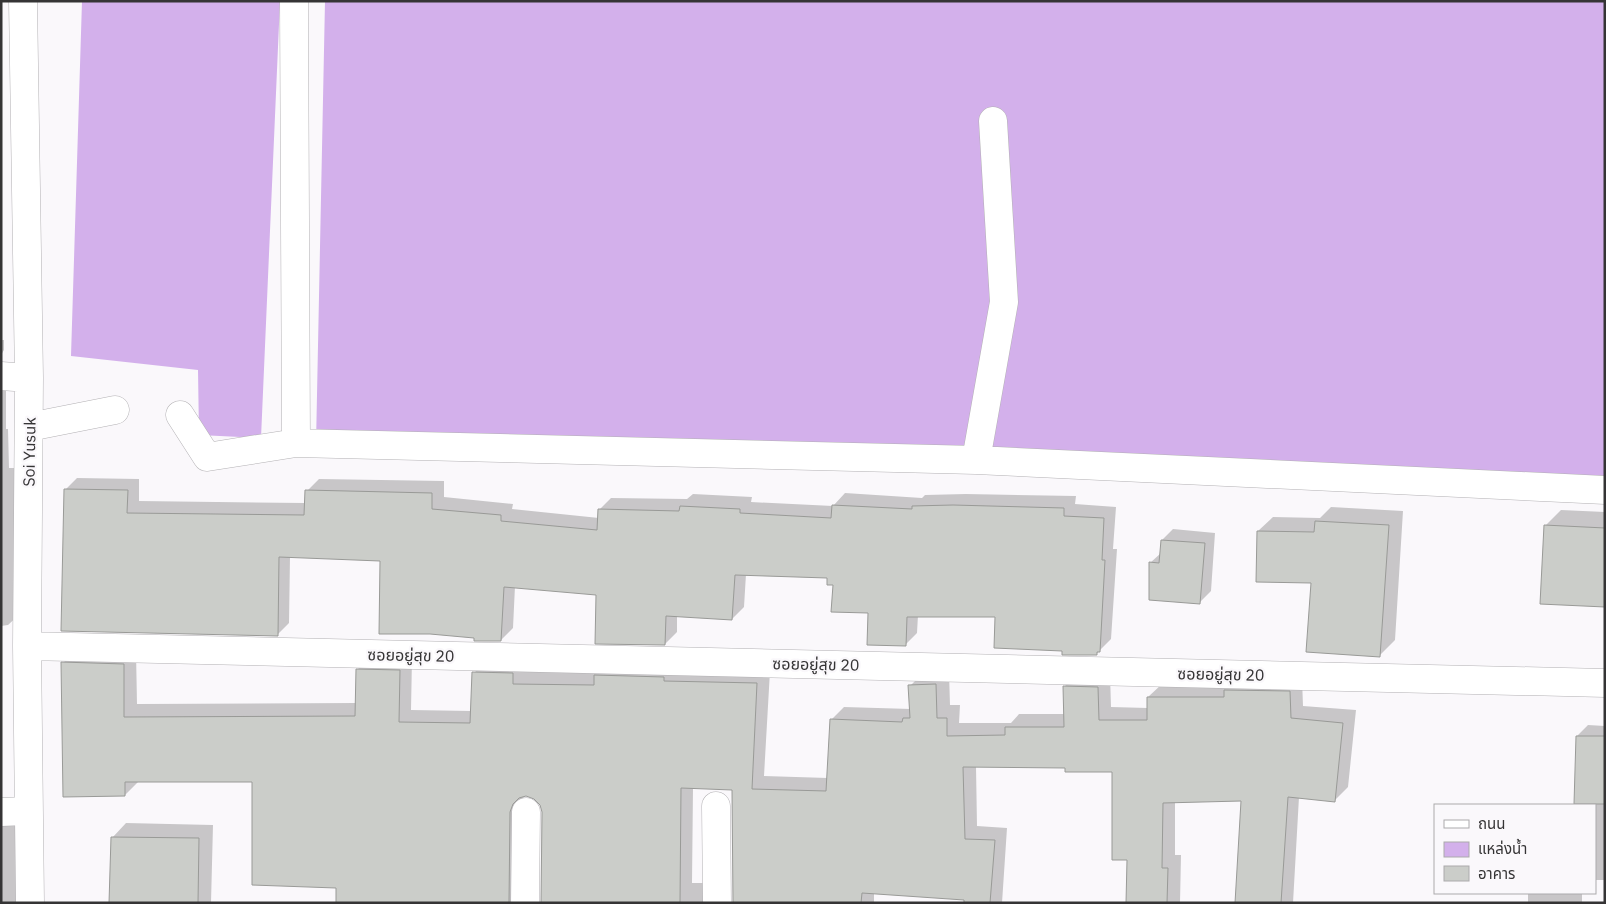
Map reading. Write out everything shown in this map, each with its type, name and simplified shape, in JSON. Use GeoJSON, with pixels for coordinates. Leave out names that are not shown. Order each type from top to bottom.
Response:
{"type":"FeatureCollection","features":[{"type":"Feature","properties":{"kind":"street","name":"Soi Yusuk"},"geometry":{"type":"LineString","coordinates":[[23,1],[30,378],[27,646],[14,812],[30,903]]}},
{"type":"Feature","properties":{"kind":"street"},"geometry":{"type":"LineString","coordinates":[[294,1],[296,443]]}},
{"type":"Feature","properties":{"kind":"street"},"geometry":{"type":"LineString","coordinates":[[976,460],[1004,302],[993,121]]}},
{"type":"Feature","properties":{"kind":"street"},"geometry":{"type":"LineString","coordinates":[[1,376],[30,378]]}},
{"type":"Feature","properties":{"kind":"street"},"geometry":{"type":"LineString","coordinates":[[29,426],[116,410]]}},
{"type":"Feature","properties":{"kind":"street"},"geometry":{"type":"LineString","coordinates":[[180,415],[207,457],[296,443],[976,460],[1605,490]]}},
{"type":"Feature","properties":{"kind":"street","name":"ซอยอยู่สุข 20"},"geometry":{"type":"LineString","coordinates":[[27,646],[1605,683]]}},
{"type":"Feature","properties":{"kind":"street"},"geometry":{"type":"LineString","coordinates":[[716,806],[717,903]]}},
{"type":"Feature","properties":{"kind":"street"},"geometry":{"type":"LineString","coordinates":[[525,903],[526,812]]}},
{"type":"Feature","properties":{"kind":"water"},"geometry":{"type":"Polygon","coordinates":[[[82,1],[280,1],[261,438],[199,435],[198,370],[71,356],[82,1]]]}},
{"type":"Feature","properties":{"kind":"water"},"geometry":{"type":"Polygon","coordinates":[[[325,1],[1605,1],[1605,477],[316,444],[325,1]]]}},
{"type":"Feature","properties":{"kind":"building"},"geometry":{"type":"Polygon","coordinates":[[[64,489],[128,490],[127,513],[304,515],[305,490],[432,493],[432,509],[501,515],[501,521],[597,530],[598,509],[679,511],[680,506],[740,509],[740,513],[831,518],[832,505],[912,509],[912,506],[953,505],[1064,508],[1064,516],[1104,518],[1102,560],[1105,560],[1100,652],[1097,652],[1097,655],[1062,655],[1062,651],[994,648],[995,617],[907,617],[906,646],[867,645],[868,613],[831,612],[833,585],[827,585],[827,578],[735,575],[732,620],[666,616],[665,645],[595,644],[596,595],[504,587],[501,641],[474,641],[474,638],[430,634],[379,634],[380,561],[279,557],[278,636],[61,631],[64,489]]]}},
{"type":"Feature","properties":{"kind":"building"},"geometry":{"type":"Polygon","coordinates":[[[1315,521],[1389,525],[1380,657],[1306,652],[1311,583],[1256,582],[1257,531],[1314,532],[1315,521]]]}},
{"type":"Feature","properties":{"kind":"building"},"geometry":{"type":"Polygon","coordinates":[[[1544,525],[1605,528],[1605,607],[1540,604],[1544,525]]]}},
{"type":"Feature","properties":{"kind":"building"},"geometry":{"type":"Polygon","coordinates":[[[1161,540],[1205,543],[1200,604],[1149,600],[1149,562],[1159,563],[1161,540]]]}},
{"type":"Feature","properties":{"kind":"building"},"geometry":{"type":"Polygon","coordinates":[[[61,662],[124,664],[124,717],[355,716],[356,669],[400,670],[399,722],[470,723],[472,672],[513,673],[513,684],[594,685],[594,675],[664,677],[664,681],[757,683],[752,789],[826,791],[830,719],[902,722],[903,718],[910,718],[908,685],[936,684],[937,718],[947,718],[947,736],[1005,735],[1005,727],[1064,727],[1063,686],[1098,687],[1099,720],[1147,720],[1147,697],[1224,697],[1224,690],[1290,691],[1291,718],[1343,723],[1335,802],[1288,797],[1281,903],[1235,903],[1241,801],[1163,803],[1162,868],[1168,868],[1167,903],[1126,903],[1127,860],[1112,860],[1112,772],[1065,772],[1065,768],[963,767],[965,839],[995,840],[990,903],[964,903],[964,900],[862,893],[861,903],[733,903],[732,790],[681,788],[680,903],[541,903],[542,812],[540,805],[534,799],[526,796],[519,798],[513,804],[510,812],[509,903],[336,903],[336,888],[252,885],[252,782],[125,782],[125,796],[63,797],[61,662]]]}},
{"type":"Feature","properties":{"kind":"building"},"geometry":{"type":"Polygon","coordinates":[[[1576,736],[1605,736],[1605,804],[1574,804],[1576,736]]]}},
{"type":"Feature","properties":{"kind":"building"},"geometry":{"type":"Polygon","coordinates":[[[111,837],[199,838],[198,903],[109,903],[111,837]]]}}]}
